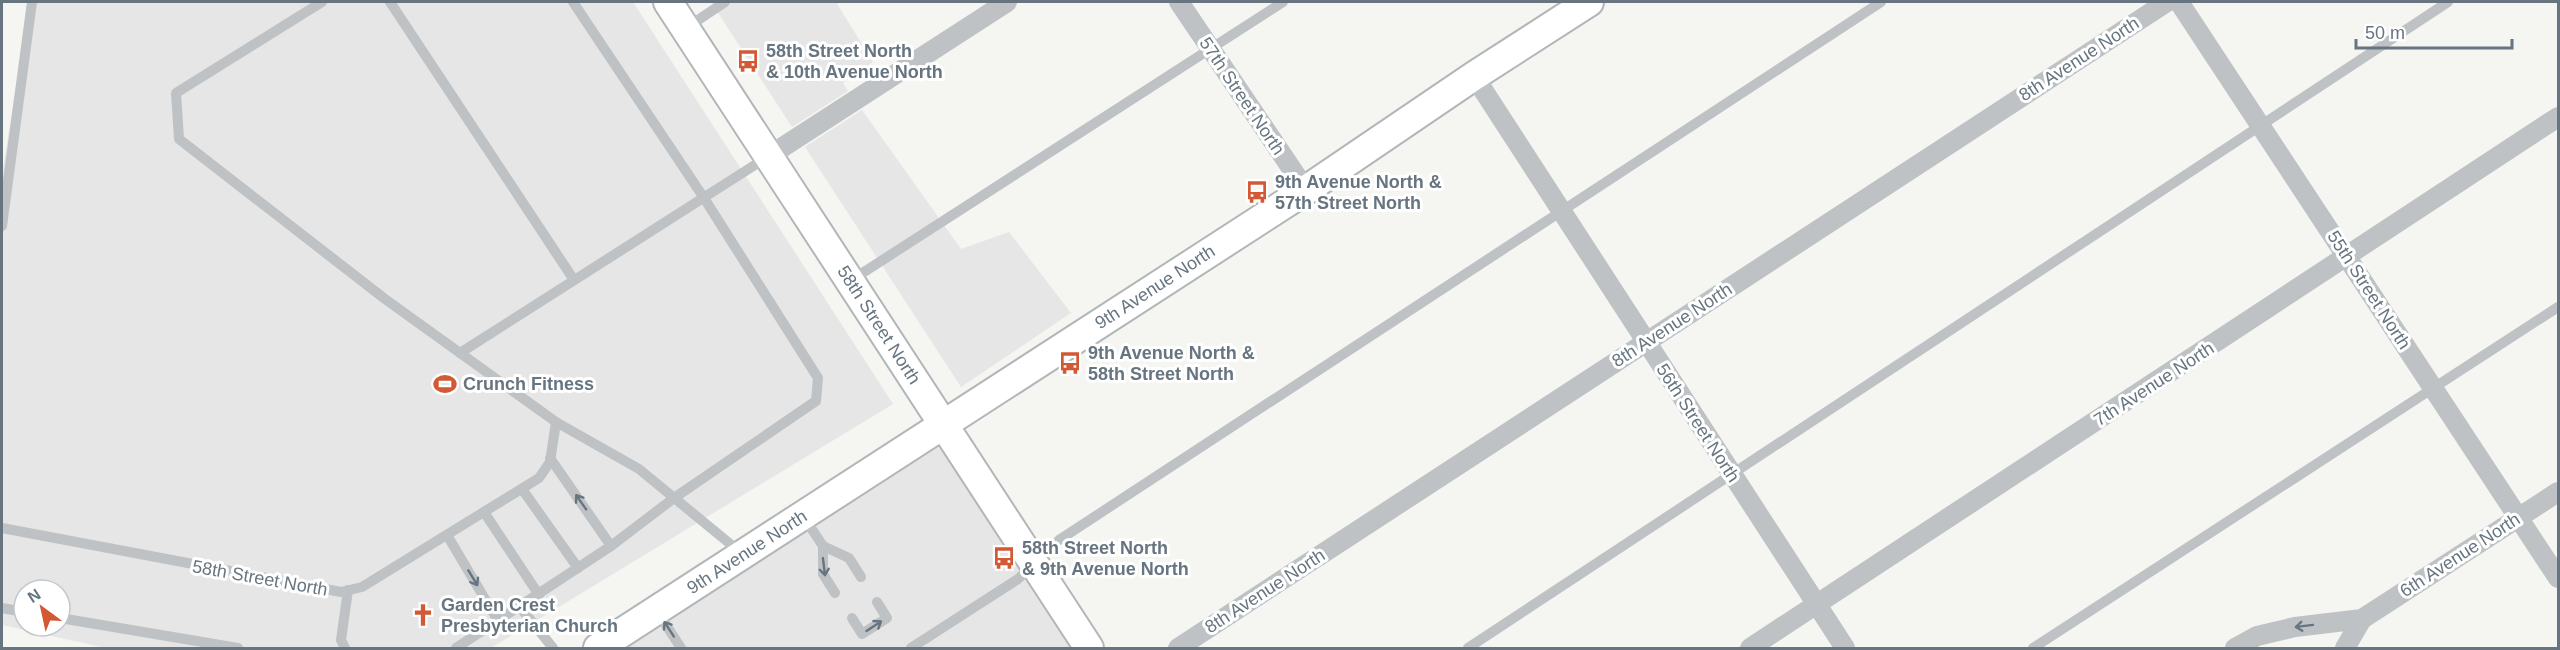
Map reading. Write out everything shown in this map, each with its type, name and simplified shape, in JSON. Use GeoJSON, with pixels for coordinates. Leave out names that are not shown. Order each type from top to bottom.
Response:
{"type":"FeatureCollection","features":[{"type":"Feature","properties":{"kind":"street","name":"58th Street North"},"geometry":{"type":"LineString","coordinates":[[668,2],[1089,648]]}},
{"type":"Feature","properties":{"kind":"street"},"geometry":{"type":"LineString","coordinates":[[769,156],[1007,2]]}},
{"type":"Feature","properties":{"kind":"street","name":"57th Street North"},"geometry":{"type":"LineString","coordinates":[[1179,2],[1306,190]]}},
{"type":"Feature","properties":{"kind":"street","name":"9th Avenue North"},"geometry":{"type":"LineString","coordinates":[[598,648],[1306,190],[1474,76],[1589,2]]}},
{"type":"Feature","properties":{"kind":"street","name":"8th Avenue North"},"geometry":{"type":"LineString","coordinates":[[1178,648],[2167,2]]}},
{"type":"Feature","properties":{"kind":"street","name":"55th Street North"},"geometry":{"type":"LineString","coordinates":[[2179,2],[2559,578]]}},
{"type":"Feature","properties":{"kind":"street","name":"56th Street North"},"geometry":{"type":"LineString","coordinates":[[1474,76],[1845,648]]}},
{"type":"Feature","properties":{"kind":"street","name":"7th Avenue North"},"geometry":{"type":"LineString","coordinates":[[1750,648],[2559,117]]}},
{"type":"Feature","properties":{"kind":"street","name":"6th Avenue North"},"geometry":{"type":"LineString","coordinates":[[2235,648],[2257,636],[2295,627],[2362,619],[2559,492]]}},
{"type":"Feature","properties":{"kind":"street","name":"6th Avenue North"},"geometry":{"type":"LineString","coordinates":[[2345,648],[2362,619]]}},
{"type":"Feature","properties":{"kind":"lane"},"geometry":{"type":"LineString","coordinates":[[2,226],[32,2]]}},
{"type":"Feature","properties":{"kind":"lane"},"geometry":{"type":"LineString","coordinates":[[322,2],[176,93],[179,139],[348,272],[556,422],[639,469],[743,555]]}},
{"type":"Feature","properties":{"kind":"lane"},"geometry":{"type":"LineString","coordinates":[[390,2],[574,280]]}},
{"type":"Feature","properties":{"kind":"lane"},"geometry":{"type":"LineString","coordinates":[[456,648],[611,546],[674,498],[805,411],[816,401],[818,393],[819,378],[704,198],[573,2]]}},
{"type":"Feature","properties":{"kind":"lane"},"geometry":{"type":"LineString","coordinates":[[686,28],[725,2]]}},
{"type":"Feature","properties":{"kind":"lane"},"geometry":{"type":"LineString","coordinates":[[850,281],[1283,2]]}},
{"type":"Feature","properties":{"kind":"lane"},"geometry":{"type":"LineString","coordinates":[[911,648],[1018,579],[1059,540],[1881,2]]}},
{"type":"Feature","properties":{"kind":"lane"},"geometry":{"type":"LineString","coordinates":[[1468,648],[2448,2]]}},
{"type":"Feature","properties":{"kind":"lane"},"geometry":{"type":"LineString","coordinates":[[460,353],[769,156]]}},
{"type":"Feature","properties":{"kind":"lane"},"geometry":{"type":"LineString","coordinates":[[2033,648],[2559,307]]}},
{"type":"Feature","properties":{"kind":"lane","name":"58th Street North"},"geometry":{"type":"LineString","coordinates":[[2,528],[341,592],[362,587],[539,478],[550,458],[556,422]]}},
{"type":"Feature","properties":{"kind":"lane"},"geometry":{"type":"LineString","coordinates":[[550,458],[611,546]]}},
{"type":"Feature","properties":{"kind":"lane"},"geometry":{"type":"LineString","coordinates":[[522,489],[578,568]]}},
{"type":"Feature","properties":{"kind":"lane"},"geometry":{"type":"LineString","coordinates":[[484,512],[539,594]]}},
{"type":"Feature","properties":{"kind":"lane"},"geometry":{"type":"LineString","coordinates":[[802,516],[823,546],[849,558],[861,577]]}},
{"type":"Feature","properties":{"kind":"lane"},"geometry":{"type":"LineString","coordinates":[[447,535],[498,621]]}},
{"type":"Feature","properties":{"kind":"lane"},"geometry":{"type":"LineString","coordinates":[[823,546],[823,574],[835,593]]}},
{"type":"Feature","properties":{"kind":"lane"},"geometry":{"type":"LineString","coordinates":[[345,648],[341,640],[348,590]]}},
{"type":"Feature","properties":{"kind":"lane"},"geometry":{"type":"LineString","coordinates":[[852,618],[862,634],[870,629],[887,618],[877,602]]}},
{"type":"Feature","properties":{"kind":"lane"},"geometry":{"type":"LineString","coordinates":[[520,606],[553,648]]}},
{"type":"Feature","properties":{"kind":"lane"},"geometry":{"type":"LineString","coordinates":[[657,610],[681,648]]}},
{"type":"Feature","properties":{"kind":"lane"},"geometry":{"type":"LineString","coordinates":[[72,620],[238,648]]}},
{"type":"Feature","properties":{"kind":"shaded area"},"geometry":{"type":"Polygon","coordinates":[[[35,2],[633,2],[893,404],[491,648],[106,648],[61,638],[72,638],[72,578],[12,578],[12,627],[2,625],[2,175],[14,99],[35,2]]]}},
{"type":"Feature","properties":{"kind":"shaded area"},"geometry":{"type":"Polygon","coordinates":[[[711,2],[836,2],[873,62],[843,83],[848,91],[792,127],[711,2]]]}},
{"type":"Feature","properties":{"kind":"shaded area"},"geometry":{"type":"Polygon","coordinates":[[[862,110],[961,249],[1009,232],[1071,313],[961,387],[805,147],[862,110]]]}},
{"type":"Feature","properties":{"kind":"shaded area"},"geometry":{"type":"Polygon","coordinates":[[[940,440],[1070,648],[620,648],[940,440]]]}},
{"type":"Feature","properties":{"kind":"place","name":"58th Street North & 10th Avenue North"},"geometry":{"type":"Point","coordinates":[748,61]}},
{"type":"Feature","properties":{"kind":"place","name":"9th Avenue North & 57th Street North"},"geometry":{"type":"Point","coordinates":[1257,192]}},
{"type":"Feature","properties":{"kind":"place","name":"9th Avenue North & 58th Street North"},"geometry":{"type":"Point","coordinates":[1070,363]}},
{"type":"Feature","properties":{"kind":"place","name":"Crunch Fitness"},"geometry":{"type":"Point","coordinates":[445,384]}},
{"type":"Feature","properties":{"kind":"place","name":"58th Street North & 9th Avenue North"},"geometry":{"type":"Point","coordinates":[1004,558]}},
{"type":"Feature","properties":{"kind":"place","name":"Garden Crest Presbyterian Church"},"geometry":{"type":"Point","coordinates":[423,615]}}]}
